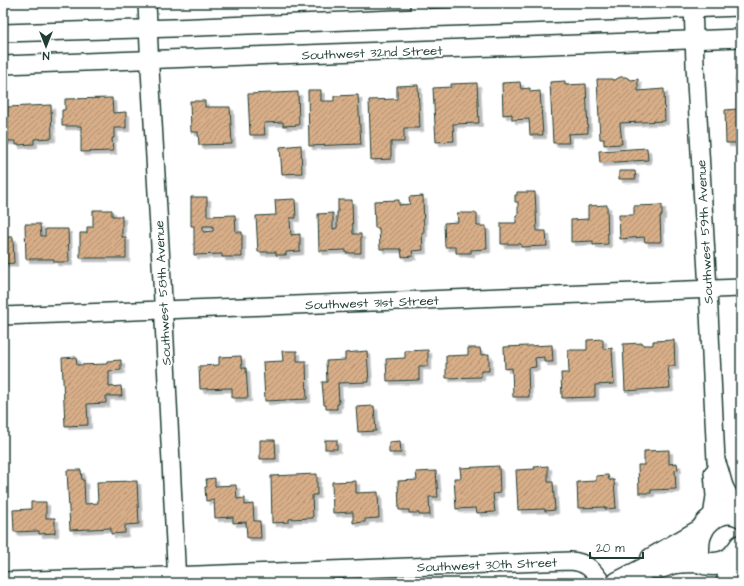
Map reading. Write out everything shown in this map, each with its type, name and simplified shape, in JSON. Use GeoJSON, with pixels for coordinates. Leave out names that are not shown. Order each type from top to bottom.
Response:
{"type":"FeatureCollection","features":[{"type":"Feature","properties":{"kind":"street","name":"Southwest 58th Avenue"},"geometry":{"type":"LineString","coordinates":[[147,3],[177,579]]}},
{"type":"Feature","properties":{"kind":"street"},"geometry":{"type":"LineString","coordinates":[[3,33],[148,29],[419,10],[693,6],[741,7]]}},
{"type":"Feature","properties":{"kind":"street","name":"Southwest 59th Avenue"},"geometry":{"type":"LineString","coordinates":[[693,6],[716,461],[725,487],[738,513]]}},
{"type":"Feature","properties":{"kind":"street","name":"Southwest 32nd Street"},"geometry":{"type":"LineString","coordinates":[[3,65],[741,38]]}},
{"type":"Feature","properties":{"kind":"street","name":"Southwest 31st Street"},"geometry":{"type":"LineString","coordinates":[[3,316],[741,288]]}},
{"type":"Feature","properties":{"kind":"street","name":"Southwest 59th Avenue"},"geometry":{"type":"LineString","coordinates":[[707,524],[715,496],[713,468],[716,461]]}},
{"type":"Feature","properties":{"kind":"street"},"geometry":{"type":"LineString","coordinates":[[718,583],[712,572],[698,555],[699,536],[707,524],[716,515],[730,512],[738,513]]}},
{"type":"Feature","properties":{"kind":"street"},"geometry":{"type":"LineString","coordinates":[[651,566],[652,559],[707,524]]}},
{"type":"Feature","properties":{"kind":"street"},"geometry":{"type":"LineString","coordinates":[[618,583],[651,566],[658,568],[670,563],[685,561],[719,564],[736,556]]}},
{"type":"Feature","properties":{"kind":"street"},"geometry":{"type":"LineString","coordinates":[[726,583],[736,556]]}},
{"type":"Feature","properties":{"kind":"street","name":"Southwest 30th Street"},"geometry":{"type":"LineString","coordinates":[[3,581],[177,579],[570,560],[578,561],[591,569],[602,583]]}},
{"type":"Feature","properties":{"kind":"building"},"geometry":{"type":"Polygon","coordinates":[[[620,77],[626,77],[631,80],[638,79],[638,91],[664,89],[665,121],[620,123],[622,144],[604,145],[604,139],[600,139],[597,79],[615,80],[620,77]]]}},
{"type":"Feature","properties":{"kind":"building"},"geometry":{"type":"Polygon","coordinates":[[[736,78],[741,78],[741,143],[726,143],[725,110],[737,109],[736,78]]]}},
{"type":"Feature","properties":{"kind":"building"},"geometry":{"type":"Polygon","coordinates":[[[565,81],[565,85],[586,84],[588,133],[568,134],[569,143],[553,143],[550,82],[565,81]]]}},
{"type":"Feature","properties":{"kind":"building"},"geometry":{"type":"Polygon","coordinates":[[[520,82],[521,89],[530,88],[530,92],[540,91],[543,135],[530,135],[529,119],[512,120],[512,114],[503,115],[502,83],[520,82]]]}},
{"type":"Feature","properties":{"kind":"building"},"geometry":{"type":"Polygon","coordinates":[[[477,83],[479,123],[453,124],[454,141],[436,142],[433,88],[451,87],[451,84],[477,83]]]}},
{"type":"Feature","properties":{"kind":"building"},"geometry":{"type":"Polygon","coordinates":[[[418,85],[420,128],[404,128],[404,142],[391,142],[391,159],[371,160],[369,100],[397,99],[397,86],[418,85]]]}},
{"type":"Feature","properties":{"kind":"building"},"geometry":{"type":"Polygon","coordinates":[[[308,90],[321,90],[321,101],[334,101],[334,96],[358,95],[361,144],[309,146],[308,90]]]}},
{"type":"Feature","properties":{"kind":"building"},"geometry":{"type":"Polygon","coordinates":[[[298,92],[299,125],[283,126],[283,122],[264,123],[265,135],[250,135],[248,94],[298,92]]]}},
{"type":"Feature","properties":{"kind":"building"},"geometry":{"type":"Polygon","coordinates":[[[112,98],[113,113],[126,112],[126,128],[114,128],[114,138],[112,138],[113,151],[81,152],[81,126],[62,126],[62,110],[65,110],[65,99],[112,98]]]}},
{"type":"Feature","properties":{"kind":"building"},"geometry":{"type":"Polygon","coordinates":[[[190,101],[205,101],[205,107],[230,107],[232,144],[199,145],[198,132],[191,132],[190,101]]]}},
{"type":"Feature","properties":{"kind":"building"},"geometry":{"type":"Polygon","coordinates":[[[51,105],[52,138],[34,139],[34,144],[16,145],[16,141],[3,141],[3,111],[7,111],[7,107],[51,105]]]}},
{"type":"Feature","properties":{"kind":"building"},"geometry":{"type":"Polygon","coordinates":[[[301,145],[302,173],[282,174],[280,147],[301,145]]]}},
{"type":"Feature","properties":{"kind":"building"},"geometry":{"type":"Polygon","coordinates":[[[647,148],[648,160],[600,163],[599,151],[647,148]]]}},
{"type":"Feature","properties":{"kind":"building"},"geometry":{"type":"Polygon","coordinates":[[[619,171],[635,171],[636,179],[619,179],[619,171]]]}},
{"type":"Feature","properties":{"kind":"building"},"geometry":{"type":"Polygon","coordinates":[[[517,192],[535,192],[537,231],[546,231],[547,246],[521,247],[521,244],[501,244],[501,223],[516,223],[516,216],[518,216],[518,202],[515,202],[515,195],[517,195],[517,192]]]}},
{"type":"Feature","properties":{"kind":"building"},"geometry":{"type":"Polygon","coordinates":[[[423,196],[423,250],[412,251],[413,256],[402,257],[401,249],[380,249],[379,228],[375,228],[374,201],[399,200],[399,205],[410,204],[409,197],[423,196]]]}},
{"type":"Feature","properties":{"kind":"building"},"geometry":{"type":"Polygon","coordinates":[[[191,197],[207,197],[207,216],[235,215],[236,232],[242,232],[242,257],[222,257],[222,254],[194,255],[194,226],[191,226],[191,197]],[[203,226],[203,232],[213,231],[213,226],[203,226]]]}},
{"type":"Feature","properties":{"kind":"building"},"geometry":{"type":"Polygon","coordinates":[[[295,199],[296,218],[290,218],[291,235],[300,234],[300,251],[286,252],[286,255],[276,255],[276,252],[258,252],[256,216],[276,215],[275,200],[295,199]]]}},
{"type":"Feature","properties":{"kind":"building"},"geometry":{"type":"Polygon","coordinates":[[[338,200],[352,200],[353,234],[361,234],[361,253],[346,253],[346,250],[319,251],[318,214],[333,213],[333,229],[337,228],[338,200]]]}},
{"type":"Feature","properties":{"kind":"building"},"geometry":{"type":"Polygon","coordinates":[[[607,205],[608,244],[593,245],[593,241],[571,242],[571,220],[588,219],[588,206],[607,205]]]}},
{"type":"Feature","properties":{"kind":"building"},"geometry":{"type":"Polygon","coordinates":[[[662,205],[662,216],[660,216],[661,242],[645,242],[644,237],[620,239],[619,215],[634,215],[634,206],[662,205]]]}},
{"type":"Feature","properties":{"kind":"building"},"geometry":{"type":"Polygon","coordinates":[[[93,210],[112,210],[112,216],[122,216],[122,237],[126,237],[126,258],[80,258],[80,233],[87,233],[87,227],[93,227],[93,210]]]}},
{"type":"Feature","properties":{"kind":"building"},"geometry":{"type":"Polygon","coordinates":[[[457,213],[477,213],[477,226],[486,226],[487,249],[471,250],[471,253],[456,253],[456,247],[445,247],[444,223],[458,222],[457,213]]]}},
{"type":"Feature","properties":{"kind":"building"},"geometry":{"type":"Polygon","coordinates":[[[25,224],[40,224],[41,236],[45,236],[45,229],[68,229],[69,262],[54,262],[54,259],[26,259],[25,224]]]}},
{"type":"Feature","properties":{"kind":"building"},"geometry":{"type":"Polygon","coordinates":[[[3,225],[4,237],[13,237],[14,263],[3,264],[3,225]]]}},
{"type":"Feature","properties":{"kind":"building"},"geometry":{"type":"Polygon","coordinates":[[[603,339],[603,349],[612,348],[614,384],[595,385],[595,397],[562,398],[561,373],[569,373],[568,350],[587,350],[587,340],[603,339]]]}},
{"type":"Feature","properties":{"kind":"building"},"geometry":{"type":"Polygon","coordinates":[[[674,340],[675,366],[668,366],[670,388],[625,391],[623,344],[643,343],[643,345],[653,345],[653,341],[674,340]]]}},
{"type":"Feature","properties":{"kind":"building"},"geometry":{"type":"Polygon","coordinates":[[[552,345],[553,362],[544,362],[544,357],[535,358],[536,367],[528,368],[529,397],[513,397],[512,368],[505,369],[504,347],[552,345]]]}},
{"type":"Feature","properties":{"kind":"building"},"geometry":{"type":"Polygon","coordinates":[[[468,348],[480,348],[481,355],[489,354],[489,371],[481,371],[481,377],[446,378],[446,356],[468,355],[468,348]]]}},
{"type":"Feature","properties":{"kind":"building"},"geometry":{"type":"Polygon","coordinates":[[[428,350],[428,366],[419,366],[419,380],[387,381],[386,359],[405,358],[405,351],[428,350]]]}},
{"type":"Feature","properties":{"kind":"building"},"geometry":{"type":"Polygon","coordinates":[[[282,351],[297,351],[297,361],[306,361],[307,399],[265,401],[263,362],[283,361],[282,351]]]}},
{"type":"Feature","properties":{"kind":"building"},"geometry":{"type":"Polygon","coordinates":[[[367,351],[369,382],[338,383],[339,404],[337,404],[337,409],[326,409],[326,405],[324,405],[322,382],[327,382],[326,361],[345,360],[345,353],[367,351]]]}},
{"type":"Feature","properties":{"kind":"building"},"geometry":{"type":"Polygon","coordinates":[[[241,356],[242,368],[246,368],[248,398],[232,398],[232,388],[200,389],[199,366],[219,365],[219,357],[241,356]]]}},
{"type":"Feature","properties":{"kind":"building"},"geometry":{"type":"Polygon","coordinates":[[[76,357],[77,365],[107,364],[107,361],[121,360],[121,370],[109,371],[109,387],[121,386],[122,396],[106,396],[106,403],[87,404],[88,425],[65,426],[62,358],[76,357]]]}},
{"type":"Feature","properties":{"kind":"building"},"geometry":{"type":"Polygon","coordinates":[[[374,406],[376,431],[358,432],[356,407],[374,406]]]}},
{"type":"Feature","properties":{"kind":"building"},"geometry":{"type":"Polygon","coordinates":[[[260,440],[275,440],[276,459],[260,459],[260,440]]]}},
{"type":"Feature","properties":{"kind":"building"},"geometry":{"type":"Polygon","coordinates":[[[325,440],[337,440],[337,449],[325,449],[325,440]]]}},
{"type":"Feature","properties":{"kind":"building"},"geometry":{"type":"Polygon","coordinates":[[[400,441],[401,453],[389,453],[389,442],[400,441]]]}},
{"type":"Feature","properties":{"kind":"building"},"geometry":{"type":"Polygon","coordinates":[[[669,450],[669,464],[677,463],[678,469],[675,470],[676,489],[651,490],[651,493],[639,493],[638,465],[644,465],[644,451],[669,450]]]}},
{"type":"Feature","properties":{"kind":"building"},"geometry":{"type":"Polygon","coordinates":[[[499,466],[500,493],[493,494],[495,512],[477,513],[476,508],[456,509],[454,478],[461,478],[460,468],[499,466]]]}},
{"type":"Feature","properties":{"kind":"building"},"geometry":{"type":"Polygon","coordinates":[[[548,466],[548,482],[553,482],[555,510],[518,510],[516,470],[535,469],[534,467],[548,466]]]}},
{"type":"Feature","properties":{"kind":"building"},"geometry":{"type":"Polygon","coordinates":[[[67,470],[81,470],[82,480],[84,480],[85,504],[98,503],[97,482],[137,481],[139,524],[125,525],[125,533],[111,534],[111,528],[70,530],[67,470]]]}},
{"type":"Feature","properties":{"kind":"building"},"geometry":{"type":"Polygon","coordinates":[[[436,471],[438,497],[429,497],[430,515],[419,515],[419,513],[409,513],[409,510],[399,510],[398,481],[417,480],[416,472],[436,471]]]}},
{"type":"Feature","properties":{"kind":"building"},"geometry":{"type":"Polygon","coordinates":[[[317,474],[317,495],[312,495],[313,518],[289,519],[289,522],[272,523],[271,476],[317,474]]]}},
{"type":"Feature","properties":{"kind":"building"},"geometry":{"type":"Polygon","coordinates":[[[608,475],[609,480],[614,480],[616,508],[578,508],[577,482],[596,481],[596,476],[608,475]]]}},
{"type":"Feature","properties":{"kind":"building"},"geometry":{"type":"Polygon","coordinates":[[[215,478],[215,486],[236,485],[237,499],[245,498],[245,505],[253,504],[254,521],[260,521],[261,538],[247,538],[246,522],[233,523],[233,517],[215,518],[214,500],[206,501],[205,487],[207,487],[206,479],[215,478]]]}},
{"type":"Feature","properties":{"kind":"building"},"geometry":{"type":"Polygon","coordinates":[[[356,481],[356,493],[378,492],[379,518],[365,519],[365,522],[353,523],[353,512],[333,513],[332,482],[356,481]]]}},
{"type":"Feature","properties":{"kind":"building"},"geometry":{"type":"Polygon","coordinates":[[[31,502],[46,502],[46,518],[55,518],[55,533],[39,534],[39,531],[14,532],[13,510],[31,509],[31,502]]]}}]}
